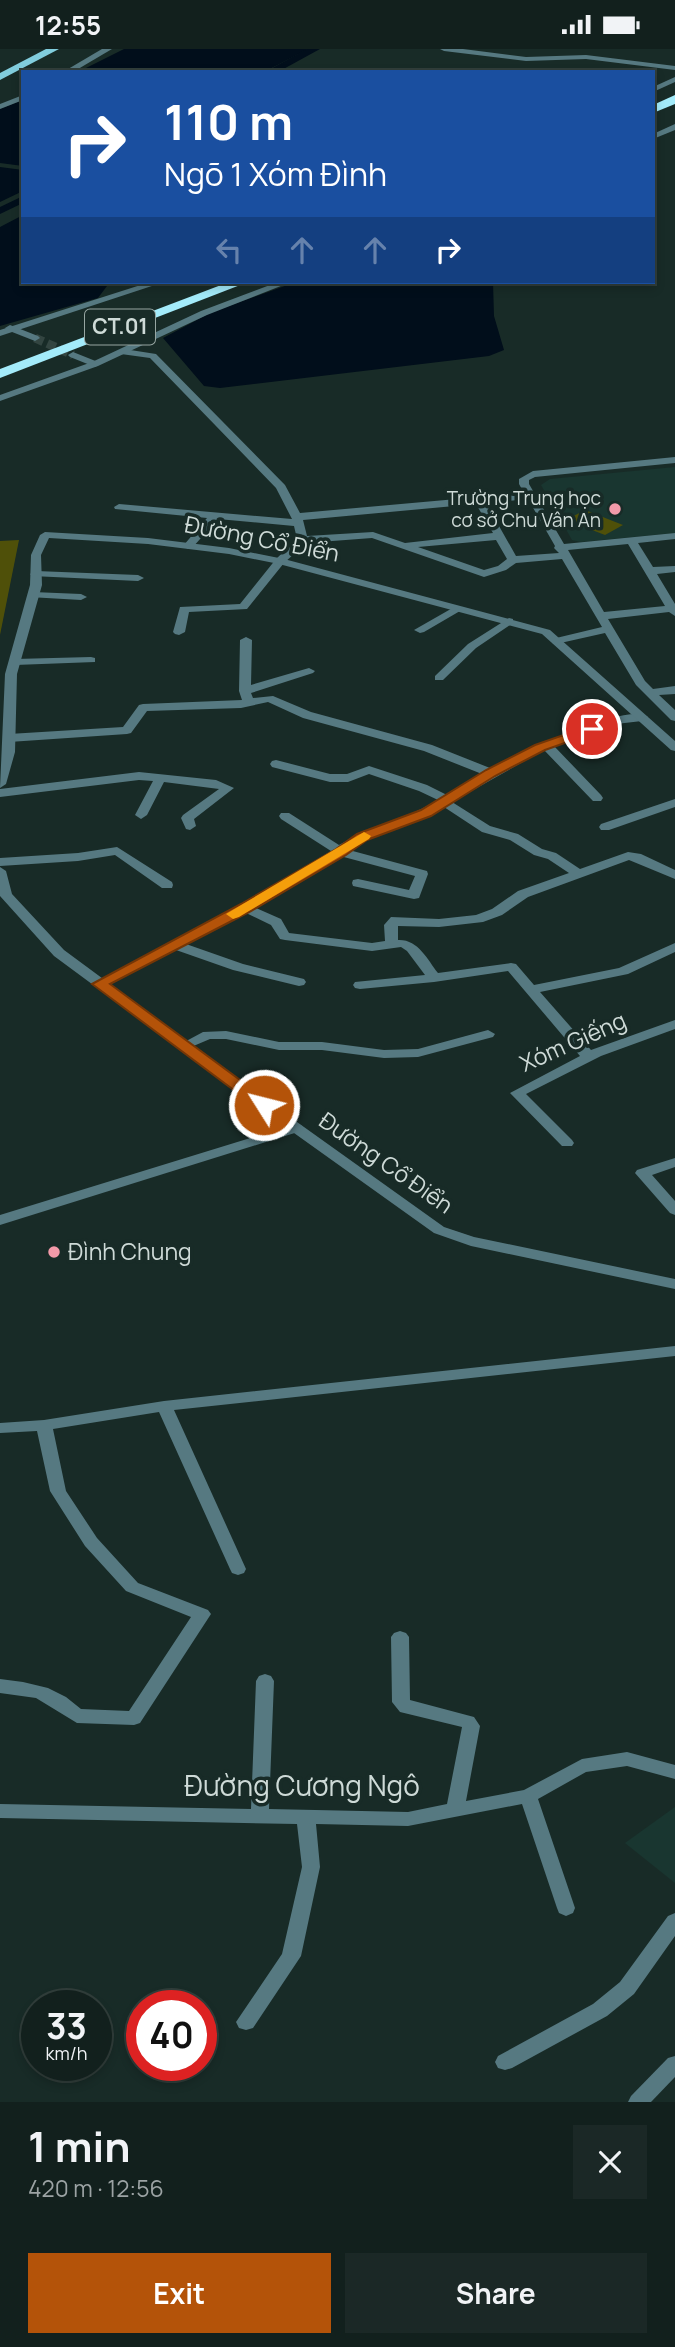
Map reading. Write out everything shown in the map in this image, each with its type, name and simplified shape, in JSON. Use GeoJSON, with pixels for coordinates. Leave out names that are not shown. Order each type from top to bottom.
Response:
{"type":"FeatureCollection","features":[{"type":"Feature","properties":{"kind":"highway"},"geometry":{"type":"LineString","coordinates":[[655,108],[675,99]]}},
{"type":"Feature","properties":{"kind":"highway"},"geometry":{"type":"LineString","coordinates":[[655,120],[675,111]]}},
{"type":"Feature","properties":{"kind":"highway","name":"CT.01"},"geometry":{"type":"LineString","coordinates":[[0,361],[200,284]]}},
{"type":"Feature","properties":{"kind":"highway","name":"CT.01"},"geometry":{"type":"LineString","coordinates":[[0,374],[236,284]]}},
{"type":"Feature","properties":{"kind":"main road"},"geometry":{"type":"LineString","coordinates":[[0,77],[54,49]]}},
{"type":"Feature","properties":{"kind":"street"},"geometry":{"type":"LineString","coordinates":[[71,70],[108,49]]}},
{"type":"Feature","properties":{"kind":"street"},"geometry":{"type":"LineString","coordinates":[[444,49],[526,59],[586,57],[675,68]]}},
{"type":"Feature","properties":{"kind":"street"},"geometry":{"type":"LineString","coordinates":[[655,89],[675,79]]}},
{"type":"Feature","properties":{"kind":"street"},"geometry":{"type":"LineString","coordinates":[[0,107],[21,98]]}},
{"type":"Feature","properties":{"kind":"street"},"geometry":{"type":"LineString","coordinates":[[655,136],[675,128]]}},
{"type":"Feature","properties":{"kind":"street"},"geometry":{"type":"LineString","coordinates":[[5,330],[153,284]]}},
{"type":"Feature","properties":{"kind":"street"},"geometry":{"type":"LineString","coordinates":[[0,398],[95,364],[204,313],[281,284]]}},
{"type":"Feature","properties":{"kind":"street"},"geometry":{"type":"LineString","coordinates":[[5,330],[34,338]]}},
{"type":"Feature","properties":{"kind":"street"},"geometry":{"type":"LineString","coordinates":[[124,352],[153,356],[163,364],[263,467],[281,487],[298,520],[303,540]]}},
{"type":"Feature","properties":{"kind":"street"},"geometry":{"type":"LineString","coordinates":[[73,355],[95,364]]}},
{"type":"Feature","properties":{"kind":"street"},"geometry":{"type":"LineString","coordinates":[[675,460],[533,474],[524,479],[523,484],[640,683],[675,717]]}},
{"type":"Feature","properties":{"kind":"street"},"geometry":{"type":"LineString","coordinates":[[119,507],[214,517],[298,520],[362,511],[529,496]]}},
{"type":"Feature","properties":{"kind":"street"},"geometry":{"type":"LineString","coordinates":[[480,500],[513,559]]}},
{"type":"Feature","properties":{"kind":"street"},"geometry":{"type":"LineString","coordinates":[[362,511],[373,535]]}},
{"type":"Feature","properties":{"kind":"street"},"geometry":{"type":"LineString","coordinates":[[188,546],[214,517]]}},
{"type":"Feature","properties":{"kind":"street","name":"Đường Cổ Điển"},"geometry":{"type":"LineString","coordinates":[[0,783],[9,752],[11,674],[33,595],[36,555],[46,535],[74,535],[188,546],[280,561],[546,632],[675,747]]}},
{"type":"Feature","properties":{"kind":"street"},"geometry":{"type":"LineString","coordinates":[[179,632],[184,609],[243,607],[280,561],[303,540],[373,535],[478,574],[502,568],[513,559],[675,536]]}},
{"type":"Feature","properties":{"kind":"street"},"geometry":{"type":"LineString","coordinates":[[404,545],[499,536]]}},
{"type":"Feature","properties":{"kind":"street"},"geometry":{"type":"LineString","coordinates":[[600,616],[674,610],[631,541]]}},
{"type":"Feature","properties":{"kind":"street"},"geometry":{"type":"LineString","coordinates":[[650,571],[675,569]]}},
{"type":"Feature","properties":{"kind":"street"},"geometry":{"type":"LineString","coordinates":[[36,574],[138,578]]}},
{"type":"Feature","properties":{"kind":"street"},"geometry":{"type":"LineString","coordinates":[[33,595],[81,597]]}},
{"type":"Feature","properties":{"kind":"street"},"geometry":{"type":"LineString","coordinates":[[420,630],[456,608]]}},
{"type":"Feature","properties":{"kind":"street"},"geometry":{"type":"LineString","coordinates":[[439,678],[472,646],[509,621]]}},
{"type":"Feature","properties":{"kind":"street"},"geometry":{"type":"LineString","coordinates":[[556,641],[608,629]]}},
{"type":"Feature","properties":{"kind":"street"},"geometry":{"type":"LineString","coordinates":[[9,738],[127,730],[143,708],[241,704],[246,696],[246,640]]}},
{"type":"Feature","properties":{"kind":"street"},"geometry":{"type":"LineString","coordinates":[[15,662],[91,660]]}},
{"type":"Feature","properties":{"kind":"street"},"geometry":{"type":"LineString","coordinates":[[246,696],[309,671]]}},
{"type":"Feature","properties":{"kind":"street"},"geometry":{"type":"LineString","coordinates":[[650,693],[675,690]]}},
{"type":"Feature","properties":{"kind":"street"},"geometry":{"type":"LineString","coordinates":[[246,696],[270,698],[307,715],[428,748],[491,773]]}},
{"type":"Feature","properties":{"kind":"street"},"geometry":{"type":"LineString","coordinates":[[100,984],[246,908],[362,837],[426,813],[491,773],[546,745],[614,721],[642,717]]}},
{"type":"Feature","properties":{"kind":"street"},"geometry":{"type":"LineString","coordinates":[[546,745],[597,798]]}},
{"type":"Feature","properties":{"kind":"street"},"geometry":{"type":"LineString","coordinates":[[276,764],[330,778],[348,778],[369,771],[423,788],[486,829],[514,837],[538,852],[552,856],[579,874]]}},
{"type":"Feature","properties":{"kind":"street"},"geometry":{"type":"LineString","coordinates":[[0,793],[139,776],[216,784],[228,788],[187,818],[190,826]]}},
{"type":"Feature","properties":{"kind":"street"},"geometry":{"type":"LineString","coordinates":[[141,815],[160,779]]}},
{"type":"Feature","properties":{"kind":"street"},"geometry":{"type":"LineString","coordinates":[[605,827],[675,803]]}},
{"type":"Feature","properties":{"kind":"street"},"geometry":{"type":"LineString","coordinates":[[285,815],[341,852],[422,874],[414,895],[358,883]]}},
{"type":"Feature","properties":{"kind":"street"},"geometry":{"type":"LineString","coordinates":[[0,862],[78,857],[117,851],[167,885]]}},
{"type":"Feature","properties":{"kind":"street"},"geometry":{"type":"LineString","coordinates":[[392,944],[391,925],[396,920],[439,923],[478,919],[497,912],[523,894],[628,856],[637,857],[675,875]]}},
{"type":"Feature","properties":{"kind":"street","name":"Đường Cổ Điển"},"geometry":{"type":"LineString","coordinates":[[0,871],[6,895],[59,953],[439,1230],[471,1241],[675,1284]]}},
{"type":"Feature","properties":{"kind":"street"},"geometry":{"type":"LineString","coordinates":[[246,908],[276,922],[285,936],[372,947],[403,943],[412,948],[434,978]]}},
{"type":"Feature","properties":{"kind":"street"},"geometry":{"type":"LineString","coordinates":[[175,945],[238,967],[299,982]]}},
{"type":"Feature","properties":{"kind":"street"},"geometry":{"type":"LineString","coordinates":[[530,990],[623,971],[675,947]]}},
{"type":"Feature","properties":{"kind":"street"},"geometry":{"type":"LineString","coordinates":[[360,985],[510,967],[588,1056]]}},
{"type":"Feature","properties":{"kind":"street","name":"Xóm Giếng"},"geometry":{"type":"LineString","coordinates":[[567,1143],[517,1093],[588,1056],[675,1024]]}},
{"type":"Feature","properties":{"kind":"street"},"geometry":{"type":"LineString","coordinates":[[184,1046],[208,1035],[217,1035],[279,1046],[322,1047],[384,1054],[418,1053],[488,1034]]}},
{"type":"Feature","properties":{"kind":"street"},"geometry":{"type":"LineString","coordinates":[[0,1220],[296,1128]]}},
{"type":"Feature","properties":{"kind":"street"},"geometry":{"type":"LineString","coordinates":[[675,1162],[642,1173],[675,1210]]}},
{"type":"Feature","properties":{"kind":"street"},"geometry":{"type":"LineString","coordinates":[[0,1428],[44,1425],[164,1406],[675,1351]]}},
{"type":"Feature","properties":{"kind":"street"},"geometry":{"type":"LineString","coordinates":[[164,1406],[238,1569]]}},
{"type":"Feature","properties":{"kind":"street"},"geometry":{"type":"LineString","coordinates":[[0,1686],[26,1688],[61,1700],[77,1716],[134,1718],[202,1614],[132,1587],[91,1542],[58,1491],[44,1425]]}},
{"type":"Feature","properties":{"kind":"street"},"geometry":{"type":"LineString","coordinates":[[400,1637],[401,1702],[406,1707],[468,1722],[471,1726],[455,1810]]}},
{"type":"Feature","properties":{"kind":"street"},"geometry":{"type":"LineString","coordinates":[[260,1816],[265,1681]]}},
{"type":"Feature","properties":{"kind":"street","name":"Đường Cương Ngô"},"geometry":{"type":"LineString","coordinates":[[0,1811],[408,1819],[528,1796],[582,1766],[627,1759],[675,1772]]}},
{"type":"Feature","properties":{"kind":"street"},"geometry":{"type":"LineString","coordinates":[[528,1796],[566,1908]]}},
{"type":"Feature","properties":{"kind":"street"},"geometry":{"type":"LineString","coordinates":[[246,2022],[291,1956],[311,1867],[306,1817]]}},
{"type":"Feature","properties":{"kind":"street"},"geometry":{"type":"LineString","coordinates":[[505,2062],[600,2010],[627,1988],[675,1921]]}},
{"type":"Feature","properties":{"kind":"street"},"geometry":{"type":"LineString","coordinates":[[638,2102],[675,2064]]}},
{"type":"Feature","properties":{"kind":"shaded area","name":"Trường Trung học cơ sở Chu Vân An"},"geometry":{"type":"Polygon","coordinates":[[[675,467],[675,533],[581,542],[572,540],[541,485],[550,479],[675,467]]]}},
{"type":"Feature","properties":{"kind":"shaded area"},"geometry":{"type":"Polygon","coordinates":[[[585,510],[623,525],[605,535],[566,520],[585,510]]]}},
{"type":"Feature","properties":{"kind":"shaded area"},"geometry":{"type":"Polygon","coordinates":[[[19,540],[0,635],[0,541],[19,540]]]}},
{"type":"Feature","properties":{"kind":"shaded area"},"geometry":{"type":"Polygon","coordinates":[[[675,1807],[675,1883],[625,1843],[675,1807]]]}},
{"type":"Feature","properties":{"kind":"water"},"geometry":{"type":"Polygon","coordinates":[[[124,49],[308,49],[268,70],[82,70],[124,49]]]}},
{"type":"Feature","properties":{"kind":"water"},"geometry":{"type":"Polygon","coordinates":[[[21,101],[21,166],[0,163],[0,109],[21,101]]]}},
{"type":"Feature","properties":{"kind":"water"},"geometry":{"type":"Polygon","coordinates":[[[0,167],[21,170],[21,192],[0,202],[0,167]]]}},
{"type":"Feature","properties":{"kind":"water"},"geometry":{"type":"Polygon","coordinates":[[[21,216],[21,284],[108,284],[98,298],[0,326],[0,227],[21,216]]]}},
{"type":"Feature","properties":{"kind":"water"},"geometry":{"type":"Polygon","coordinates":[[[290,284],[493,284],[494,316],[504,350],[489,356],[220,388],[204,386],[163,338],[212,312],[290,284]]]}},
{"type":"Feature","properties":{"kind":"waterway"},"geometry":{"type":"LineString","coordinates":[[274,70],[315,49]]}},
{"type":"Feature","properties":{"kind":"waterway"},"geometry":{"type":"LineString","coordinates":[[0,211],[21,200]]}},
{"type":"Feature","properties":{"kind":"tunnel"},"geometry":{"type":"LineString","coordinates":[[35,338],[73,355]]}},
{"type":"Feature","properties":{"kind":"slow traffic"},"geometry":{"type":"LineString","coordinates":[[233,914],[364,836]]}},
{"type":"Feature","properties":{"kind":"place","name":"Trường Trung học cơ sở Chu Vân An"},"geometry":{"type":"Point","coordinates":[615,509]}},
{"type":"Feature","properties":{"kind":"place","name":"Đình Chung"},"geometry":{"type":"Point","coordinates":[54,1252]}},
{"type":"Feature","properties":{"kind":"route"},"geometry":{"type":"LineString","coordinates":[[264,1105],[100,984],[246,908],[362,837],[426,813],[540,747],[592,729]]}}]}
